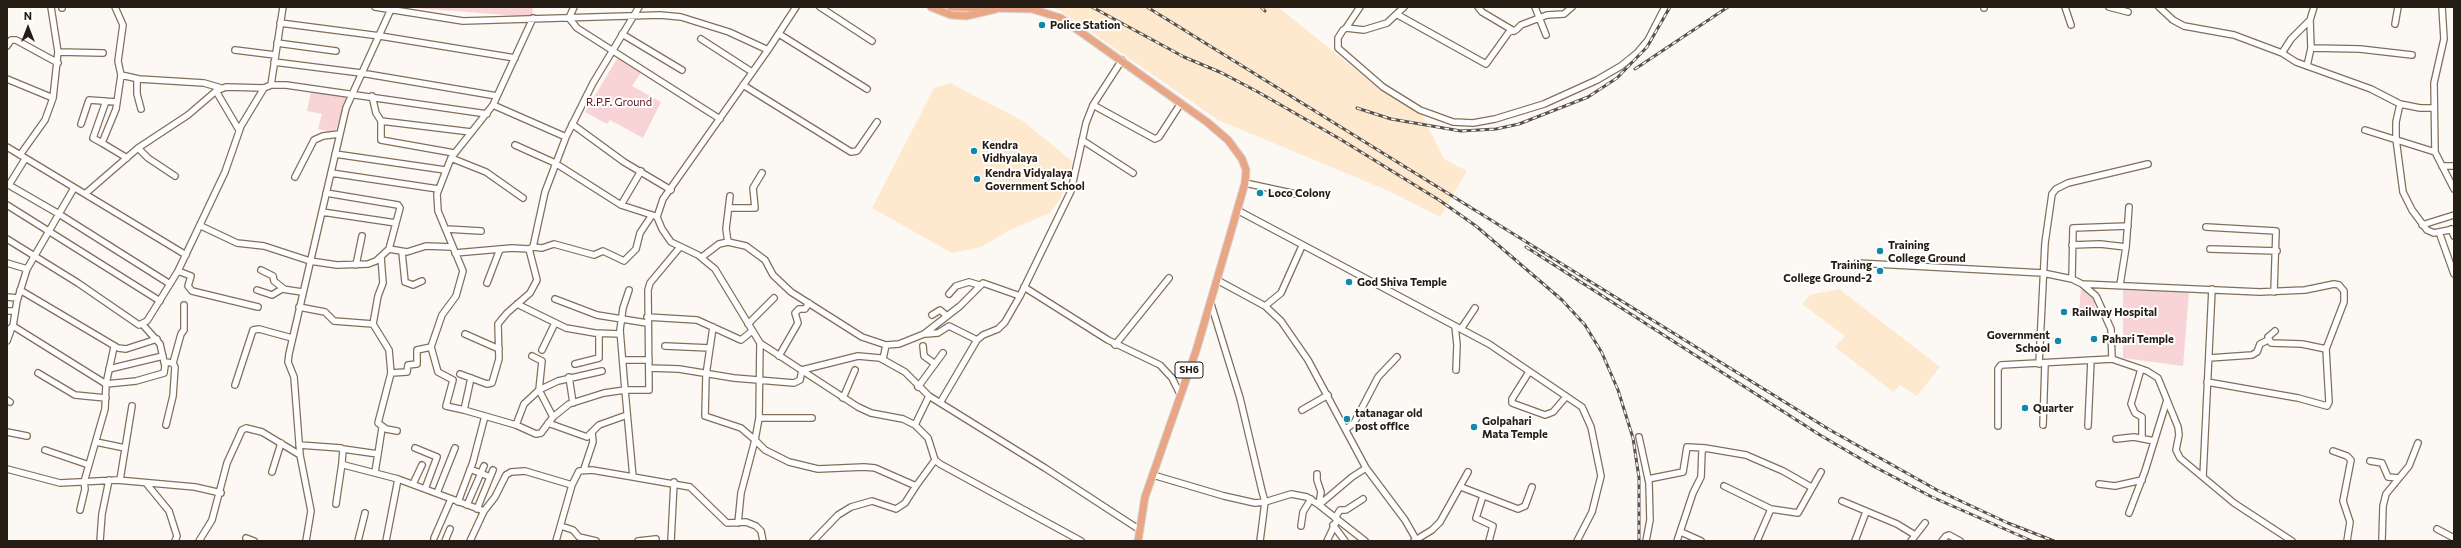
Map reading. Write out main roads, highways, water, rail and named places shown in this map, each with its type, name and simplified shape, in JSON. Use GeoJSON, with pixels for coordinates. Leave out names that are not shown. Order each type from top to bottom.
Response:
{"type":"FeatureCollection","features":[{"type":"Feature","properties":{"kind":"main road","name":"SH6"},"geometry":{"type":"LineString","coordinates":[[931,7],[951,15],[966,16],[991,12],[998,8]]}},
{"type":"Feature","properties":{"kind":"main road","name":"SH6"},"geometry":{"type":"LineString","coordinates":[[951,7],[1032,9],[1061,18],[1207,122],[1236,148],[1246,170],[1245,183],[1211,304],[1145,497],[1138,541]]}},
{"type":"Feature","properties":{"kind":"railway"},"geometry":{"type":"LineString","coordinates":[[1092,7],[1184,57],[1222,73],[1258,92],[1340,139],[1439,200],[1476,226],[1562,300],[1585,325],[1602,353],[1618,390],[1633,438],[1639,478],[1639,541]]}},
{"type":"Feature","properties":{"kind":"railway"},"geometry":{"type":"LineString","coordinates":[[1147,7],[1830,430],[1937,490],[2008,523],[2054,541]]}},
{"type":"Feature","properties":{"kind":"railway"},"geometry":{"type":"LineString","coordinates":[[1261,7],[1265,11]]}},
{"type":"Feature","properties":{"kind":"railway"},"geometry":{"type":"LineString","coordinates":[[1357,108],[1391,119],[1461,131],[1496,129],[1519,124],[1588,97],[1617,78],[1647,47],[1670,7]]}},
{"type":"Feature","properties":{"kind":"railway"},"geometry":{"type":"LineString","coordinates":[[1635,69],[1728,7]]}},
{"type":"Feature","properties":{"kind":"railway"},"geometry":{"type":"LineString","coordinates":[[1526,247],[1820,435],[1873,466],[1932,497],[2032,541]]}},
{"type":"Feature","properties":{"kind":"place","name":"Police Station"},"geometry":{"type":"Point","coordinates":[1042,25]}},
{"type":"Feature","properties":{"kind":"place","name":"Kendra Vidhyalaya"},"geometry":{"type":"Point","coordinates":[974,151]}},
{"type":"Feature","properties":{"kind":"place","name":"Kendra Vidyalaya Government School"},"geometry":{"type":"Point","coordinates":[977,179]}},
{"type":"Feature","properties":{"kind":"place","name":"Loco Colony"},"geometry":{"type":"Point","coordinates":[1260,193]}},
{"type":"Feature","properties":{"kind":"place","name":"Training College Ground"},"geometry":{"type":"Point","coordinates":[1880,251]}},
{"type":"Feature","properties":{"kind":"place","name":"Training College Ground-2"},"geometry":{"type":"Point","coordinates":[1880,271]}},
{"type":"Feature","properties":{"kind":"place","name":"God Shiva Temple"},"geometry":{"type":"Point","coordinates":[1349,282]}},
{"type":"Feature","properties":{"kind":"place","name":"Railway Hospital"},"geometry":{"type":"Point","coordinates":[2064,312]}},
{"type":"Feature","properties":{"kind":"place","name":"Pahari Temple"},"geometry":{"type":"Point","coordinates":[2094,339]}},
{"type":"Feature","properties":{"kind":"place","name":"Government School"},"geometry":{"type":"Point","coordinates":[2058,341]}},
{"type":"Feature","properties":{"kind":"place","name":"Quarter"},"geometry":{"type":"Point","coordinates":[2025,408]}},
{"type":"Feature","properties":{"kind":"place","name":"tatanagar old post office"},"geometry":{"type":"Point","coordinates":[1347,419]}},
{"type":"Feature","properties":{"kind":"place","name":"Golpahari Mata Temple"},"geometry":{"type":"Point","coordinates":[1474,427]}},
{"type":"Feature","properties":{"kind":"park label","name":"R.P.F. Ground"},"geometry":{"type":"Point","coordinates":[619,102]}}]}
